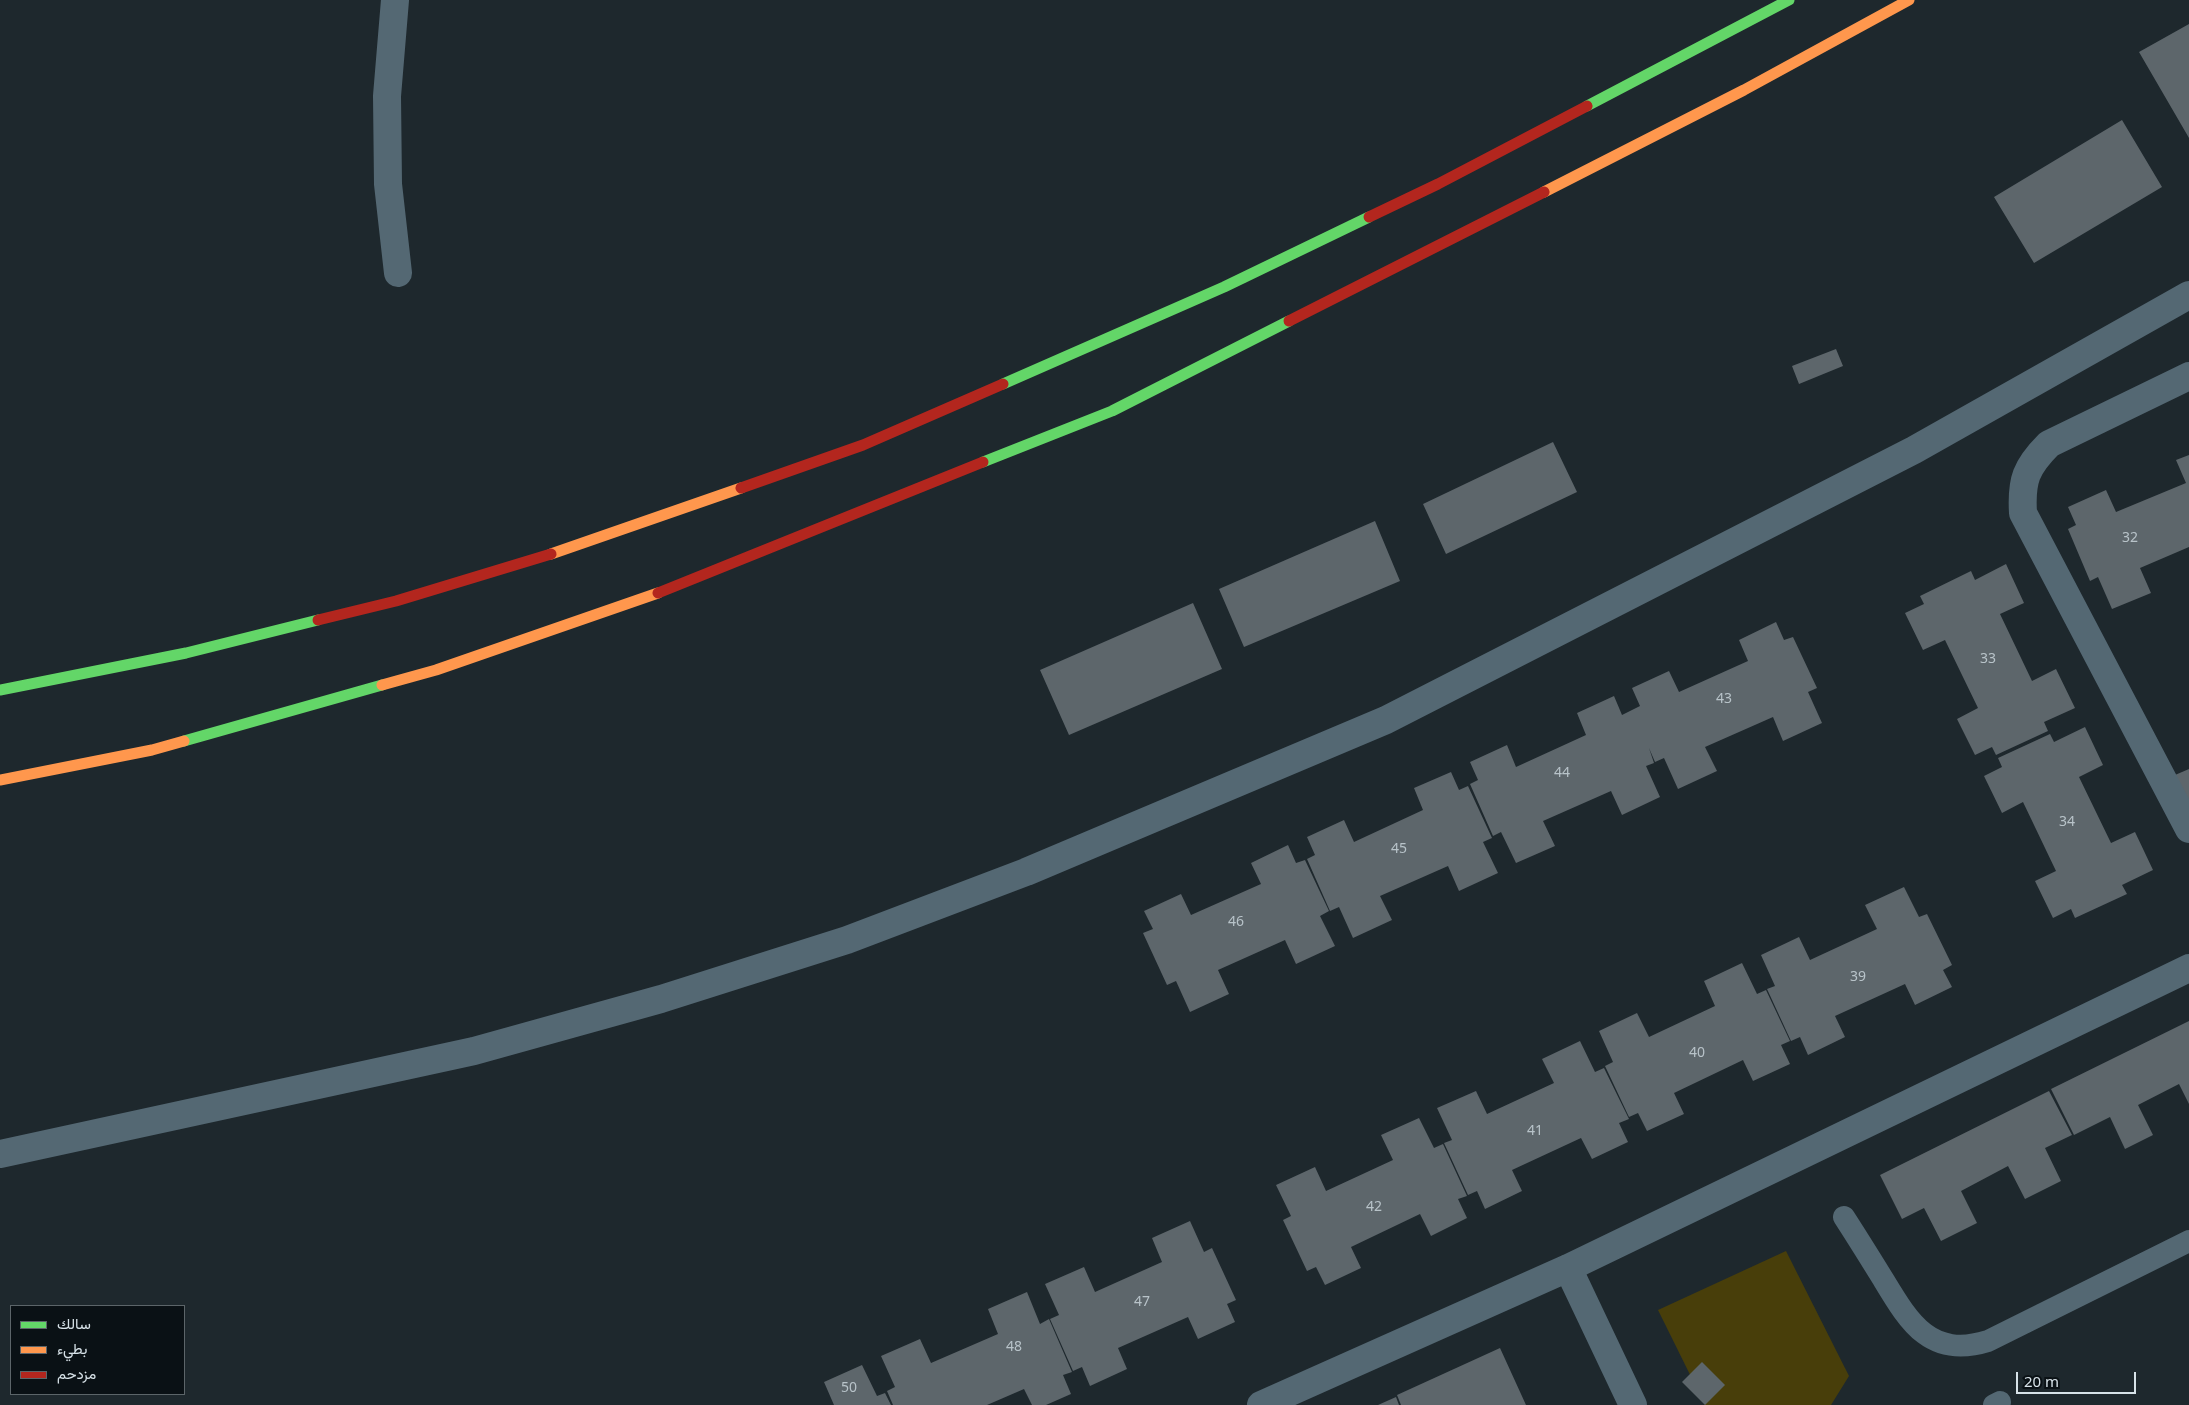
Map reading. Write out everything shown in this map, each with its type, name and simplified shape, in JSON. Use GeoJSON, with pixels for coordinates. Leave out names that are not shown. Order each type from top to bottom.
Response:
{"type":"FeatureCollection","features":[{"type":"Feature","properties":{"kind":"main road"},"geometry":{"type":"LineString","coordinates":[[0,690],[186,653],[396,601],[581,545],[863,445],[1242,278],[1438,184],[1789,0]]}},
{"type":"Feature","properties":{"kind":"main road"},"geometry":{"type":"LineString","coordinates":[[0,780],[152,750],[436,670],[665,591],[875,504],[1112,411],[1744,90],[1909,0]]}},
{"type":"Feature","properties":{"kind":"street"},"geometry":{"type":"LineString","coordinates":[[395,0],[387,96],[388,184],[398,273]]}},
{"type":"Feature","properties":{"kind":"street"},"geometry":{"type":"LineString","coordinates":[[0,1154],[483,1048],[661,998],[848,940],[1026,872],[1386,720],[1914,450],[2189,295]]}},
{"type":"Feature","properties":{"kind":"street"},"geometry":{"type":"LineString","coordinates":[[2189,376],[2050,444],[2034,459],[2025,475],[2022,492],[2023,513],[2189,829]]}},
{"type":"Feature","properties":{"kind":"street"},"geometry":{"type":"LineString","coordinates":[[1261,1405],[1568,1268],[2189,968]]}},
{"type":"Feature","properties":{"kind":"street"},"geometry":{"type":"LineString","coordinates":[[1568,1268],[1633,1405]]}},
{"type":"Feature","properties":{"kind":"lane"},"geometry":{"type":"LineString","coordinates":[[1844,1217],[1911,1323],[1934,1340],[1961,1346],[1975,1345],[1988,1340],[2189,1241]]}},
{"type":"Feature","properties":{"kind":"shaded area"},"geometry":{"type":"Polygon","coordinates":[[[1786,1251],[1849,1376],[1831,1405],[1705,1405],[1658,1310],[1786,1251]]]}},
{"type":"Feature","properties":{"kind":"building"},"geometry":{"type":"Polygon","coordinates":[[[2189,24],[2189,138],[2139,52],[2189,24]]]}},
{"type":"Feature","properties":{"kind":"building"},"geometry":{"type":"Polygon","coordinates":[[[2122,120],[2162,187],[2034,263],[1994,197],[2122,120]]]}},
{"type":"Feature","properties":{"kind":"building"},"geometry":{"type":"Polygon","coordinates":[[[1836,349],[1843,366],[1799,384],[1792,366],[1836,349]]]}},
{"type":"Feature","properties":{"kind":"building"},"geometry":{"type":"Polygon","coordinates":[[[1553,442],[1577,492],[1446,554],[1423,504],[1553,442]]]}},
{"type":"Feature","properties":{"kind":"building"},"geometry":{"type":"Polygon","coordinates":[[[2189,455],[2189,547],[2140,568],[2151,593],[2112,609],[2098,577],[2090,581],[2068,529],[2076,525],[2068,507],[2106,490],[2116,512],[2186,483],[2176,460],[2189,455]]]}},
{"type":"Feature","properties":{"kind":"building"},"geometry":{"type":"Polygon","coordinates":[[[1375,521],[1400,581],[1244,647],[1219,589],[1375,521]]]}},
{"type":"Feature","properties":{"kind":"building"},"geometry":{"type":"Polygon","coordinates":[[[2006,564],[2024,603],[2000,614],[2032,681],[2056,669],[2075,708],[2044,722],[2048,731],[1996,755],[1992,747],[1975,755],[1957,719],[1978,708],[1945,640],[1923,650],[1905,613],[1924,604],[1920,596],[1971,571],[1975,580],[2006,564]]]}},
{"type":"Feature","properties":{"kind":"building"},"geometry":{"type":"Polygon","coordinates":[[[1193,603],[1222,669],[1069,735],[1040,670],[1193,603]]]}},
{"type":"Feature","properties":{"kind":"building"},"geometry":{"type":"Polygon","coordinates":[[[1776,622],[1784,640],[1793,637],[1817,688],[1808,692],[1822,723],[1783,741],[1773,717],[1705,747],[1717,771],[1678,789],[1664,758],[1655,762],[1649,748],[1654,763],[1646,766],[1660,797],[1622,815],[1611,791],[1543,821],[1555,846],[1516,863],[1501,832],[1493,836],[1470,784],[1478,780],[1470,762],[1507,745],[1516,767],[1586,735],[1577,713],[1614,696],[1622,715],[1640,706],[1632,688],[1669,671],[1679,692],[1748,661],[1739,640],[1776,622]]]}},
{"type":"Feature","properties":{"kind":"building"},"geometry":{"type":"Polygon","coordinates":[[[2085,727],[2103,765],[2079,777],[2111,843],[2135,832],[2153,870],[2122,885],[2127,894],[2075,918],[2071,909],[2053,918],[2035,881],[2056,871],[2023,802],[2002,813],[1984,776],[2002,767],[1998,758],[2050,734],[2054,742],[2085,727]]]}},
{"type":"Feature","properties":{"kind":"building"},"geometry":{"type":"Polygon","coordinates":[[[2189,769],[2189,805],[2175,775],[2189,769]]]}},
{"type":"Feature","properties":{"kind":"building"},"geometry":{"type":"Polygon","coordinates":[[[1451,772],[1459,790],[1468,786],[1492,838],[1483,842],[1498,873],[1459,891],[1448,866],[1380,896],[1392,920],[1353,938],[1339,907],[1330,911],[1307,859],[1315,855],[1307,837],[1344,820],[1354,842],[1423,810],[1414,788],[1451,772]]]}},
{"type":"Feature","properties":{"kind":"building"},"geometry":{"type":"Polygon","coordinates":[[[1288,845],[1296,863],[1305,860],[1329,911],[1320,916],[1335,946],[1296,964],[1285,940],[1218,970],[1229,994],[1190,1012],[1176,981],[1167,985],[1143,933],[1153,929],[1144,911],[1181,894],[1191,915],[1261,884],[1251,863],[1288,845]]]}},
{"type":"Feature","properties":{"kind":"building"},"geometry":{"type":"Polygon","coordinates":[[[1904,887],[1919,917],[1927,914],[1952,965],[1943,970],[1952,987],[1915,1005],[1905,984],[1835,1016],[1845,1037],[1808,1055],[1800,1037],[1791,1041],[1767,989],[1775,986],[1761,955],[1799,937],[1810,960],[1877,929],[1865,905],[1904,887]]]}},
{"type":"Feature","properties":{"kind":"building"},"geometry":{"type":"Polygon","coordinates":[[[1742,963],[1757,994],[1766,990],[1790,1041],[1781,1045],[1790,1064],[1753,1081],[1743,1060],[1674,1093],[1684,1114],[1647,1131],[1638,1113],[1629,1117],[1605,1066],[1613,1062],[1599,1031],[1637,1013],[1649,1037],[1715,1006],[1704,981],[1742,963]]]}},
{"type":"Feature","properties":{"kind":"building"},"geometry":{"type":"Polygon","coordinates":[[[2189,1021],[2189,1104],[2179,1084],[2138,1105],[2153,1135],[2125,1149],[2110,1117],[2074,1135],[2051,1089],[2189,1021]]]}},
{"type":"Feature","properties":{"kind":"building"},"geometry":{"type":"Polygon","coordinates":[[[1580,1041],[1595,1072],[1604,1068],[1629,1119],[1619,1123],[1628,1142],[1592,1159],[1581,1138],[1512,1170],[1522,1191],[1485,1209],[1477,1191],[1468,1195],[1444,1143],[1452,1140],[1437,1108],[1476,1091],[1487,1114],[1554,1083],[1542,1059],[1580,1041]]]}},
{"type":"Feature","properties":{"kind":"building"},"geometry":{"type":"Polygon","coordinates":[[[2049,1091],[2072,1135],[2045,1148],[2061,1181],[2025,1199],[2008,1166],[1961,1191],[1977,1223],[1941,1241],[1924,1208],[1902,1219],[1880,1175],[2049,1091]]]}},
{"type":"Feature","properties":{"kind":"building"},"geometry":{"type":"Polygon","coordinates":[[[1419,1118],[1434,1148],[1443,1144],[1467,1196],[1458,1199],[1467,1218],[1431,1236],[1420,1214],[1351,1247],[1361,1268],[1325,1285],[1316,1267],[1307,1271],[1283,1220],[1291,1216],[1276,1185],[1315,1167],[1326,1191],[1393,1160],[1381,1135],[1419,1118]]]}},
{"type":"Feature","properties":{"kind":"building"},"geometry":{"type":"Polygon","coordinates":[[[1190,1221],[1204,1252],[1212,1248],[1236,1300],[1227,1304],[1235,1322],[1198,1339],[1188,1317],[1118,1348],[1127,1369],[1090,1386],[1082,1367],[1073,1371],[1050,1319],[1059,1315],[1045,1284],[1084,1267],[1095,1292],[1162,1262],[1152,1238],[1190,1221]]]}},
{"type":"Feature","properties":{"kind":"building"},"geometry":{"type":"Polygon","coordinates":[[[1027,1292],[1040,1324],[1049,1319],[1072,1372],[1063,1375],[1071,1394],[1046,1405],[1032,1405],[1024,1389],[987,1405],[893,1405],[887,1391],[895,1387],[881,1356],[920,1339],[931,1363],[998,1334],[988,1309],[1027,1292]]]}},
{"type":"Feature","properties":{"kind":"building"},"geometry":{"type":"Polygon","coordinates":[[[1500,1348],[1526,1405],[1401,1405],[1397,1395],[1500,1348]]]}},
{"type":"Feature","properties":{"kind":"building"},"geometry":{"type":"Polygon","coordinates":[[[1702,1362],[1725,1385],[1705,1405],[1682,1382],[1702,1362]]]}},
{"type":"Feature","properties":{"kind":"building"},"geometry":{"type":"Polygon","coordinates":[[[862,1365],[877,1396],[885,1393],[891,1405],[834,1405],[824,1382],[862,1365]]]}},
{"type":"Feature","properties":{"kind":"building"},"geometry":{"type":"Polygon","coordinates":[[[1396,1397],[1399,1405],[1378,1405],[1396,1397]]]}},
{"type":"Feature","properties":{"kind":"traffic: fast"},"geometry":{"type":"LineString","coordinates":[[1587,106],[1789,0]]}},
{"type":"Feature","properties":{"kind":"traffic: fast"},"geometry":{"type":"LineString","coordinates":[[1003,384],[1224,287],[1369,217]]}},
{"type":"Feature","properties":{"kind":"traffic: fast"},"geometry":{"type":"LineString","coordinates":[[983,462],[1112,411],[1289,321]]}},
{"type":"Feature","properties":{"kind":"traffic: fast"},"geometry":{"type":"LineString","coordinates":[[0,690],[186,653],[318,620]]}},
{"type":"Feature","properties":{"kind":"traffic: fast"},"geometry":{"type":"LineString","coordinates":[[184,741],[382,685]]}},
{"type":"Feature","properties":{"kind":"traffic: slow"},"geometry":{"type":"LineString","coordinates":[[1544,192],[1744,90],[1909,0]]}},
{"type":"Feature","properties":{"kind":"traffic: slow"},"geometry":{"type":"LineString","coordinates":[[551,554],[741,488]]}},
{"type":"Feature","properties":{"kind":"traffic: slow"},"geometry":{"type":"LineString","coordinates":[[382,685],[436,670],[658,593]]}},
{"type":"Feature","properties":{"kind":"traffic: slow"},"geometry":{"type":"LineString","coordinates":[[0,780],[152,750],[184,741]]}},
{"type":"Feature","properties":{"kind":"traffic: jam"},"geometry":{"type":"LineString","coordinates":[[1369,217],[1438,184],[1587,106]]}},
{"type":"Feature","properties":{"kind":"traffic: jam"},"geometry":{"type":"LineString","coordinates":[[1289,321],[1544,192]]}},
{"type":"Feature","properties":{"kind":"traffic: jam"},"geometry":{"type":"LineString","coordinates":[[741,488],[863,445],[1003,384]]}},
{"type":"Feature","properties":{"kind":"traffic: jam"},"geometry":{"type":"LineString","coordinates":[[658,593],[983,462]]}},
{"type":"Feature","properties":{"kind":"traffic: jam"},"geometry":{"type":"LineString","coordinates":[[318,620],[396,601],[551,554]]}}]}
